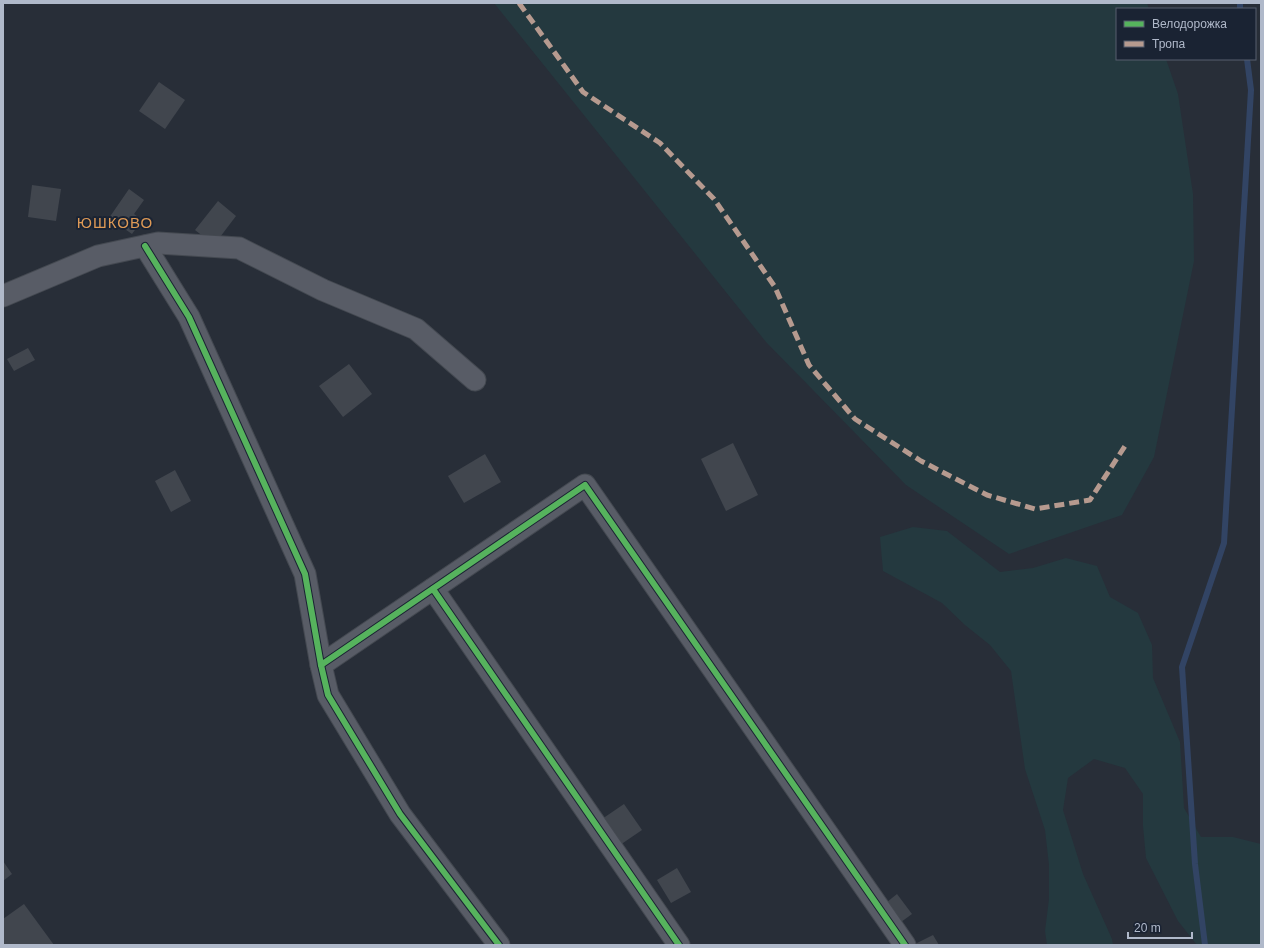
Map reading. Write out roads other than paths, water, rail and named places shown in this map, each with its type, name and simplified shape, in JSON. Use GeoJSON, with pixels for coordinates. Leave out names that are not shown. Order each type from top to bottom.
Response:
{"type":"FeatureCollection","features":[{"type":"Feature","properties":{"kind":"street"},"geometry":{"type":"LineString","coordinates":[[3,296],[98,256],[158,243],[239,248],[323,290],[416,329],[475,380]]}},
{"type":"Feature","properties":{"kind":"street"},"geometry":{"type":"LineString","coordinates":[[145,246],[189,317],[305,574],[321,665],[328,694],[400,814],[500,945]]}},
{"type":"Feature","properties":{"kind":"street"},"geometry":{"type":"LineString","coordinates":[[321,665],[585,485],[905,945]]}},
{"type":"Feature","properties":{"kind":"street"},"geometry":{"type":"LineString","coordinates":[[433,589],[679,945]]}},
{"type":"Feature","properties":{"kind":"waterway"},"geometry":{"type":"LineString","coordinates":[[1240,3],[1240,8]]}},
{"type":"Feature","properties":{"kind":"waterway"},"geometry":{"type":"LineString","coordinates":[[1205,945],[1195,864],[1182,667],[1224,543],[1251,90],[1247,60]]}},
{"type":"Feature","properties":{"kind":"district","name":"ЮШКОВО"},"geometry":{"type":"Point","coordinates":[115,222]}}]}
